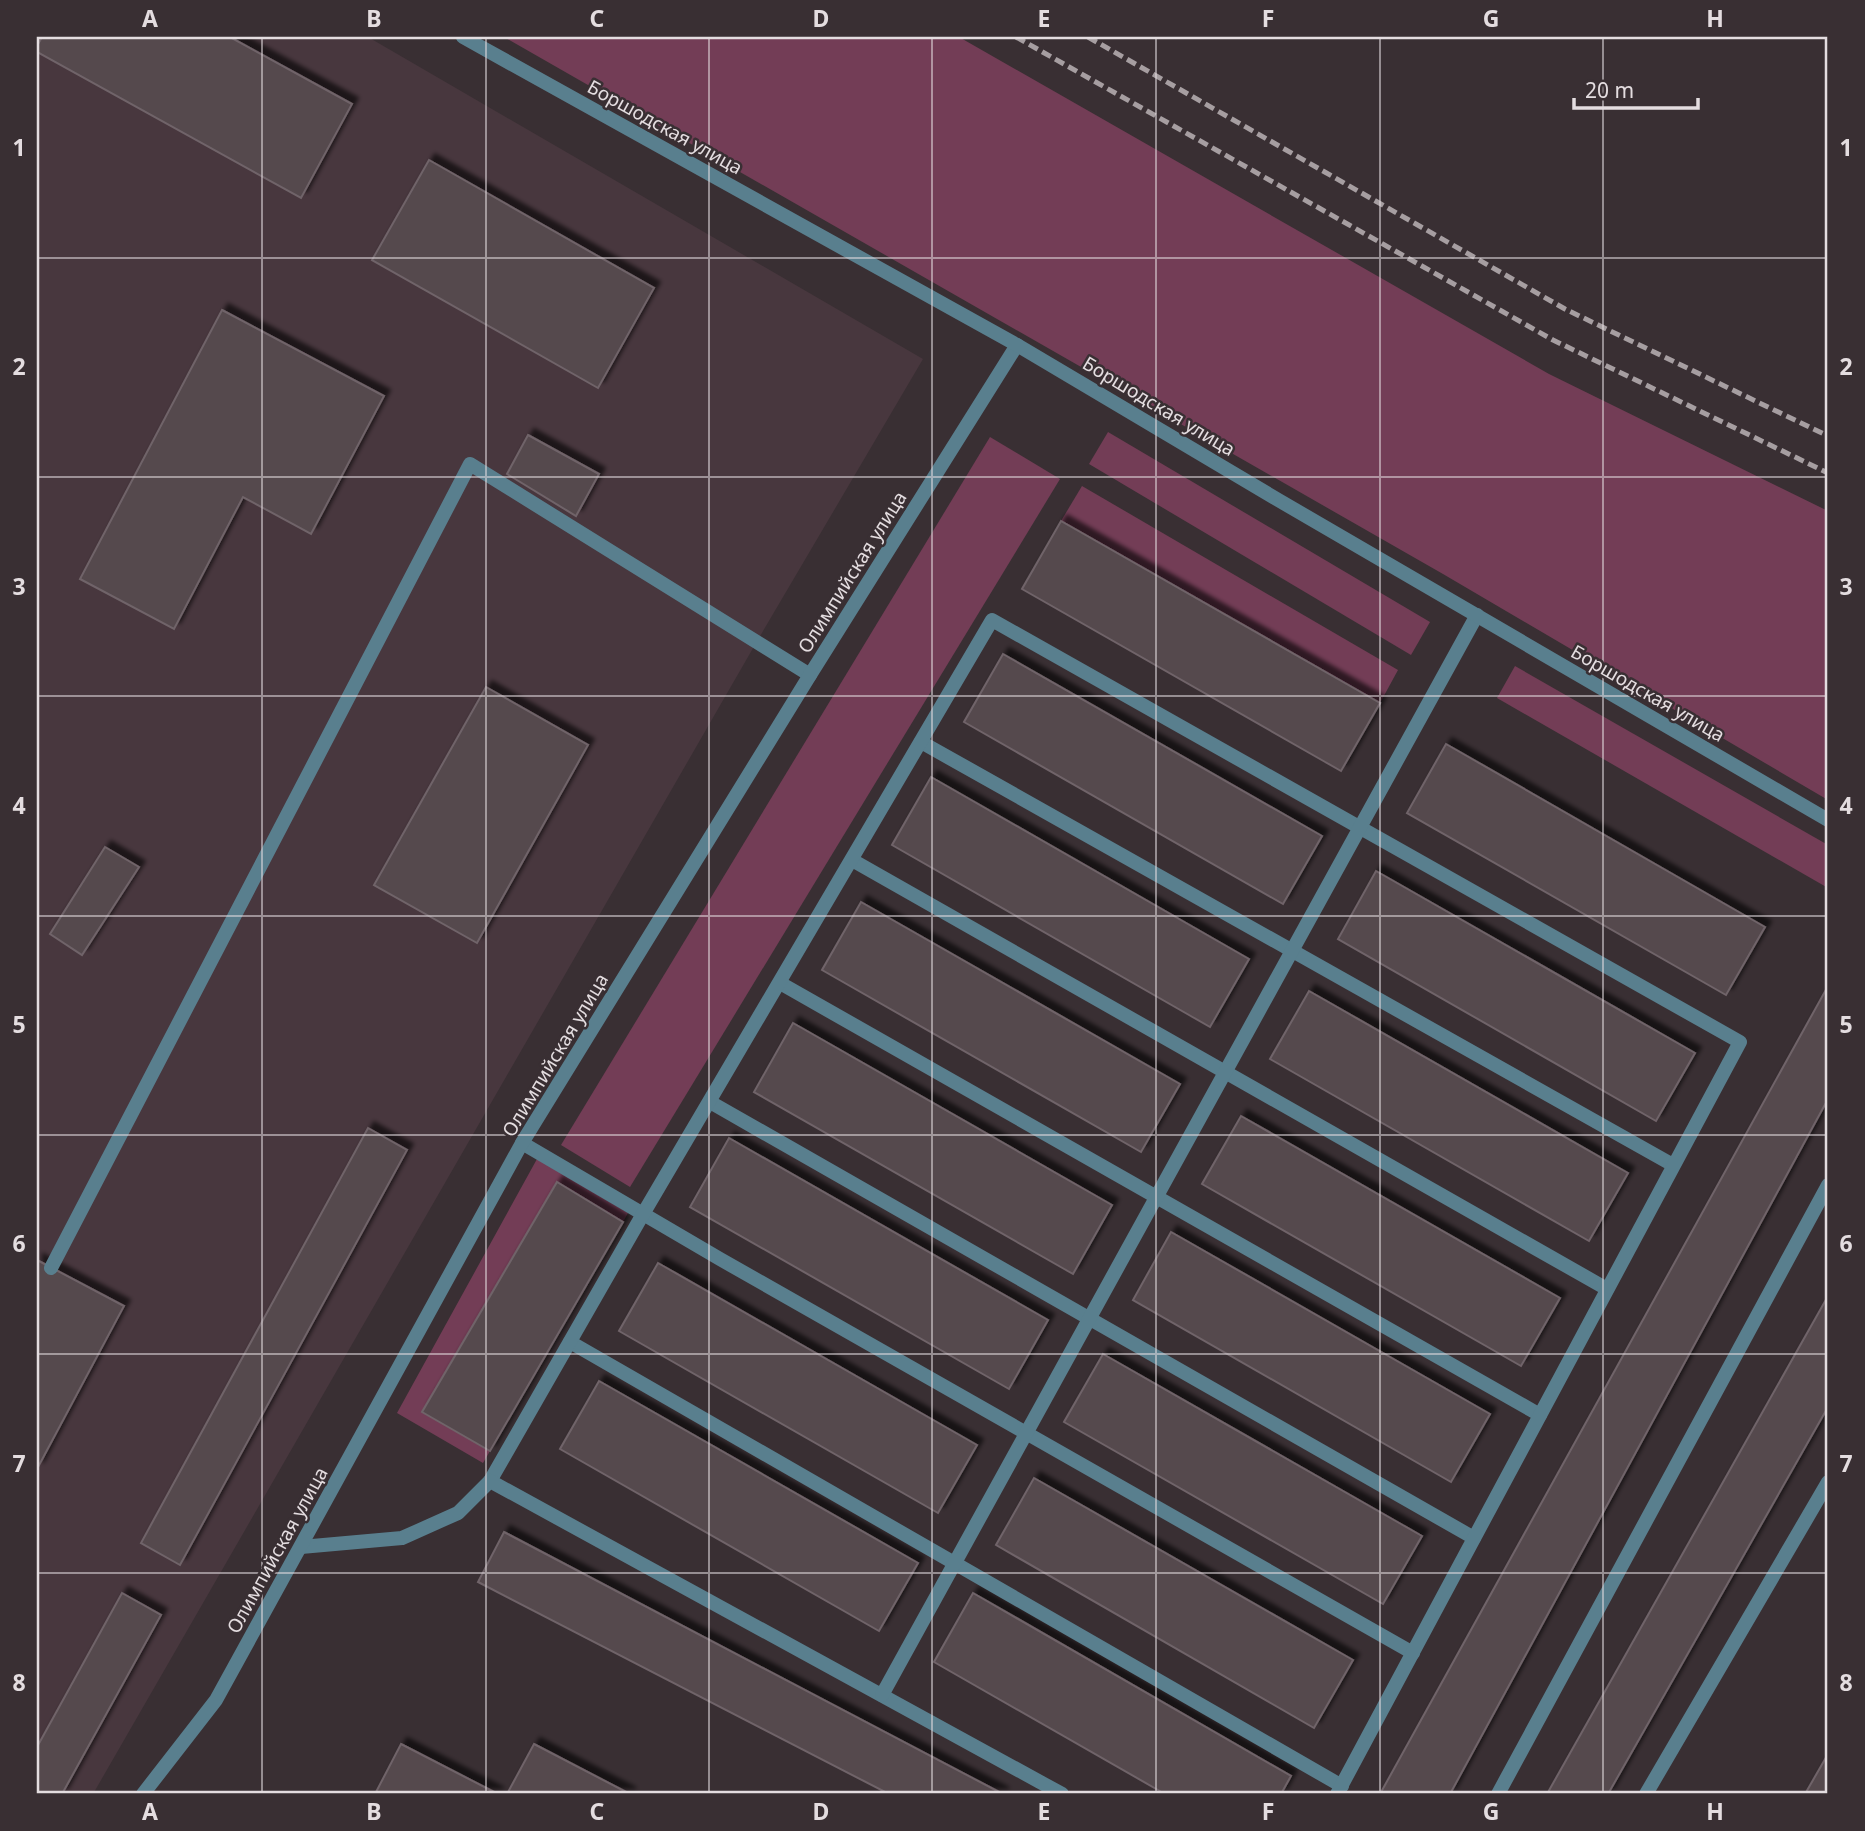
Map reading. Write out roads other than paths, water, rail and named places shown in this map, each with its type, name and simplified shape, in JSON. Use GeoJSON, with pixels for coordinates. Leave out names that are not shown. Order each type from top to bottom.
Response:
{"type":"FeatureCollection","features":[{"type":"Feature","properties":{"kind":"street","name":"Боршодская улица"},"geometry":{"type":"LineString","coordinates":[[463,37],[1017,345],[1828,820]]}},
{"type":"Feature","properties":{"kind":"street","name":"Олимпийская улица"},"geometry":{"type":"LineString","coordinates":[[143,1794],[216,1700],[522,1143],[1017,345]]}},
{"type":"Feature","properties":{"kind":"street"},"geometry":{"type":"LineString","coordinates":[[51,1268],[470,464],[810,676]]}},
{"type":"Feature","properties":{"kind":"street"},"geometry":{"type":"LineString","coordinates":[[882,1695],[1477,615]]}},
{"type":"Feature","properties":{"kind":"street"},"geometry":{"type":"LineString","coordinates":[[301,1547],[402,1538],[458,1513],[490,1481],[643,1214],[992,620],[1740,1042],[1340,1790],[955,1563],[570,1342]]}},
{"type":"Feature","properties":{"kind":"street"},"geometry":{"type":"LineString","coordinates":[[921,742],[1673,1166]]}},
{"type":"Feature","properties":{"kind":"street"},"geometry":{"type":"LineString","coordinates":[[852,860],[1607,1289]]}},
{"type":"Feature","properties":{"kind":"street"},"geometry":{"type":"LineString","coordinates":[[780,983],[1540,1415]]}},
{"type":"Feature","properties":{"kind":"street"},"geometry":{"type":"LineString","coordinates":[[710,1102],[1474,1538]]}},
{"type":"Feature","properties":{"kind":"street"},"geometry":{"type":"LineString","coordinates":[[522,1143],[1026,1434],[1413,1653]]}},
{"type":"Feature","properties":{"kind":"street"},"geometry":{"type":"LineString","coordinates":[[1498,1794],[1828,1185]]}},
{"type":"Feature","properties":{"kind":"street"},"geometry":{"type":"LineString","coordinates":[[490,1481],[1062,1794]]}},
{"type":"Feature","properties":{"kind":"street"},"geometry":{"type":"LineString","coordinates":[[1646,1794],[1828,1482]]}},
{"type":"Feature","properties":{"kind":"railway"},"geometry":{"type":"LineString","coordinates":[[1016,37],[1553,340],[1828,473]]}},
{"type":"Feature","properties":{"kind":"railway"},"geometry":{"type":"LineString","coordinates":[[1088,37],[1565,309],[1828,436]]}}]}
